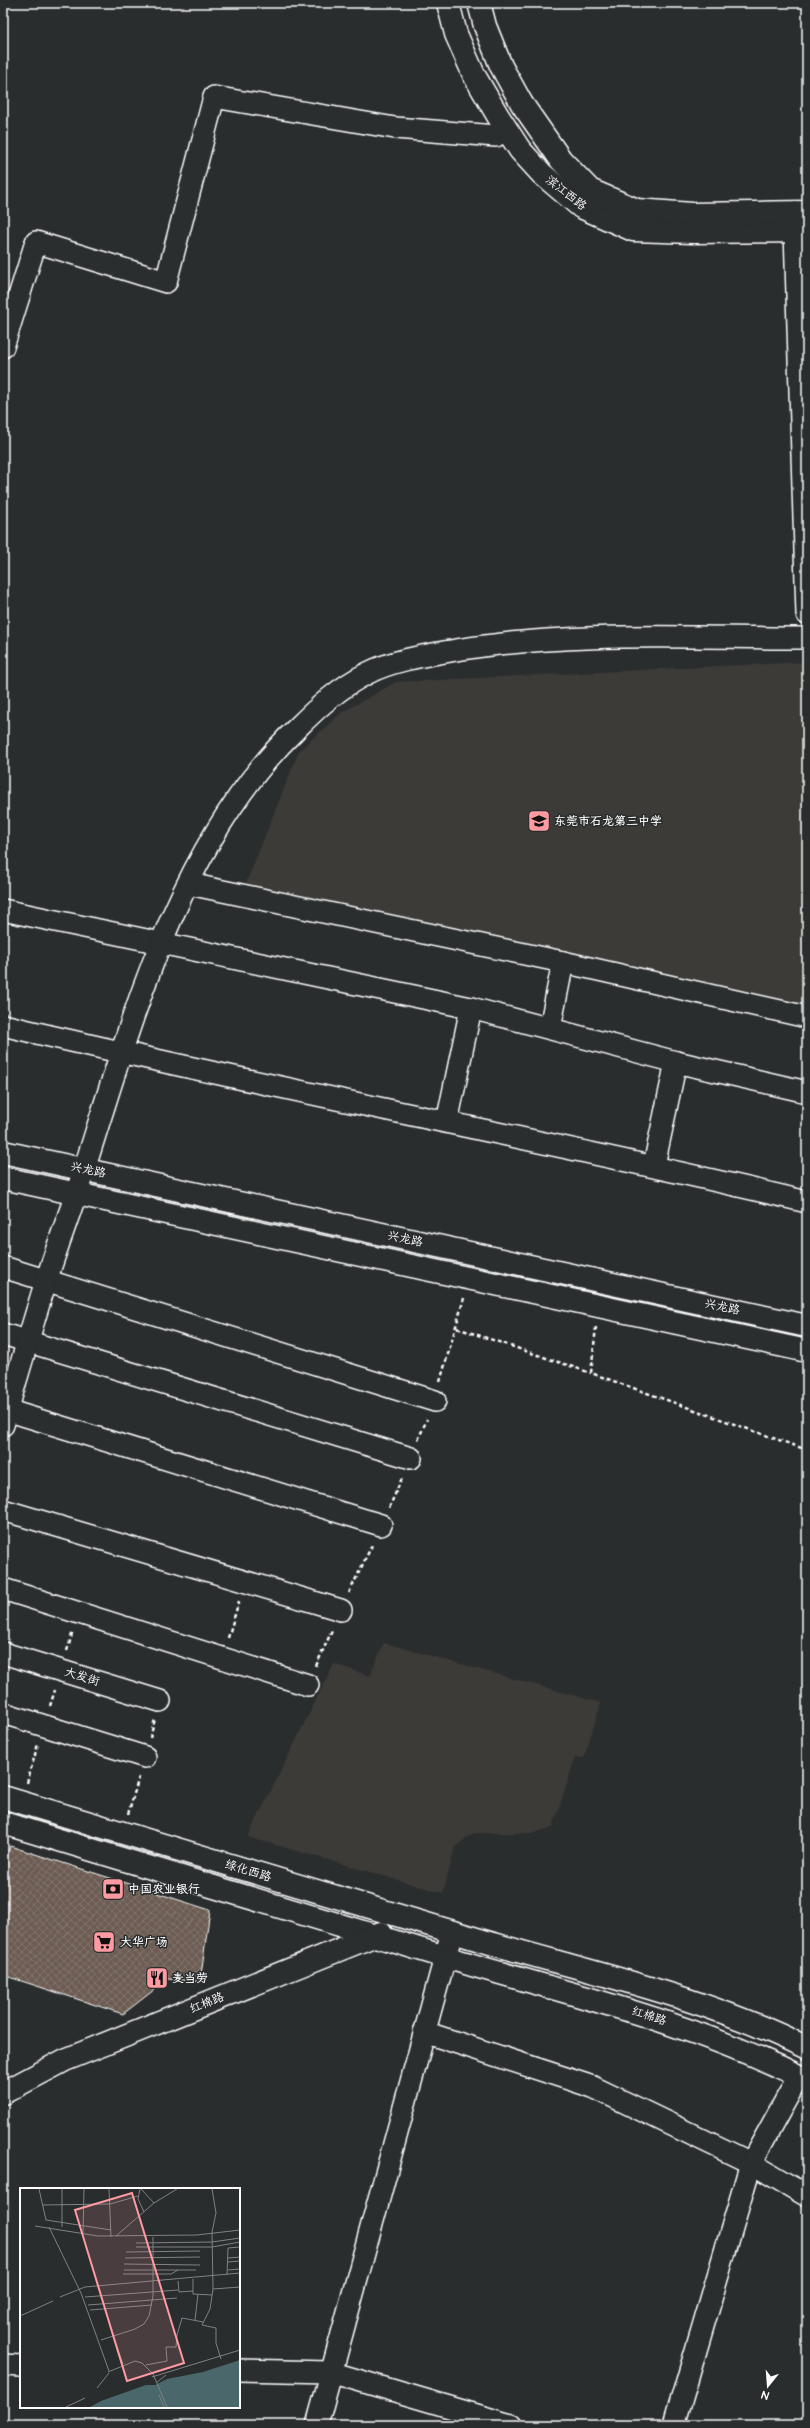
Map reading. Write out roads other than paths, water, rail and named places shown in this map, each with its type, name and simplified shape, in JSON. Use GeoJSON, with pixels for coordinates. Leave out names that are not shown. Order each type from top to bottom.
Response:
{"type":"FeatureCollection","features":[{"type":"Feature","properties":{"kind":"main road","name":"滨江西路"},"geometry":{"type":"LineString","coordinates":[[448,3],[456,34],[474,74],[498,116],[520,150],[542,174],[581,207],[633,230],[692,232],[801,231]]}},
{"type":"Feature","properties":{"kind":"main road","name":"滨江西路"},"geometry":{"type":"LineString","coordinates":[[479,3],[485,26],[501,66],[522,104],[561,160],[590,190],[637,210],[692,214],[807,212]]}},
{"type":"Feature","properties":{"kind":"main road","name":"兴龙路"},"geometry":{"type":"LineString","coordinates":[[3,1152],[807,1326]]}},
{"type":"Feature","properties":{"kind":"main road","name":"兴龙路"},"geometry":{"type":"LineString","coordinates":[[3,1178],[469,1277],[807,1351]]}},
{"type":"Feature","properties":{"kind":"main road","name":"绿化西路"},"geometry":{"type":"LineString","coordinates":[[3,1797],[452,1932],[614,1977],[720,2010],[807,2048]]}},
{"type":"Feature","properties":{"kind":"main road","name":"绿化西路"},"geometry":{"type":"LineString","coordinates":[[3,1823],[486,1969]]}},
{"type":"Feature","properties":{"kind":"main road","name":"红棉路"},"geometry":{"type":"LineString","coordinates":[[3,2093],[65,2060],[413,1920]]}},
{"type":"Feature","properties":{"kind":"main road","name":"红棉路"},"geometry":{"type":"LineString","coordinates":[[486,1969],[605,2002],[710,2036],[803,2078]]}},
{"type":"Feature","properties":{"kind":"street"},"geometry":{"type":"LineString","coordinates":[[3,347],[36,242],[166,282],[214,97],[395,128],[496,136]]}},
{"type":"Feature","properties":{"kind":"street"},"geometry":{"type":"LineString","coordinates":[[801,231],[807,614]]}},
{"type":"Feature","properties":{"kind":"street"},"geometry":{"type":"LineString","coordinates":[[381,1525],[4,1415],[46,1280],[76,1194],[121,1053],[162,944],[189,884],[227,811],[271,753],[325,701],[369,672],[423,656],[499,643],[562,639],[807,638]]}},
{"type":"Feature","properties":{"kind":"street"},"geometry":{"type":"LineString","coordinates":[[189,884],[563,962],[807,1017]]}},
{"type":"Feature","properties":{"kind":"street"},"geometry":{"type":"LineString","coordinates":[[3,910],[471,1008],[676,1062],[807,1092]]}},
{"type":"Feature","properties":{"kind":"street"},"geometry":{"type":"LineString","coordinates":[[550,1028],[563,962]]}},
{"type":"Feature","properties":{"kind":"street"},"geometry":{"type":"LineString","coordinates":[[447,1122],[471,1008]]}},
{"type":"Feature","properties":{"kind":"street"},"geometry":{"type":"LineString","coordinates":[[3,1025],[121,1053],[654,1165],[807,1202]]}},
{"type":"Feature","properties":{"kind":"street"},"geometry":{"type":"LineString","coordinates":[[654,1165],[676,1062]]}},
{"type":"Feature","properties":{"kind":"street"},"geometry":{"type":"LineString","coordinates":[[3,1267],[435,1401]]}},
{"type":"Feature","properties":{"kind":"street"},"geometry":{"type":"LineString","coordinates":[[3,1334],[411,1458]]}},
{"type":"Feature","properties":{"kind":"street"},"geometry":{"type":"LineString","coordinates":[[3,1510],[341,1610]]}},
{"type":"Feature","properties":{"kind":"street"},"geometry":{"type":"LineString","coordinates":[[3,1589],[308,1684]]}},
{"type":"Feature","properties":{"kind":"street","name":"大发街"},"geometry":{"type":"LineString","coordinates":[[3,1653],[160,1702]]}},
{"type":"Feature","properties":{"kind":"street"},"geometry":{"type":"LineString","coordinates":[[3,1713],[144,1757]]}},
{"type":"Feature","properties":{"kind":"street"},"geometry":{"type":"LineString","coordinates":[[317,2425],[330,2372],[452,1932]]}},
{"type":"Feature","properties":{"kind":"street"},"geometry":{"type":"LineString","coordinates":[[424,2032],[593,2087],[751,2163],[807,2196]]}},
{"type":"Feature","properties":{"kind":"street"},"geometry":{"type":"LineString","coordinates":[[674,2425],[751,2163],[803,2078]]}},
{"type":"Feature","properties":{"kind":"street"},"geometry":{"type":"LineString","coordinates":[[3,2365],[20,2366]]}},
{"type":"Feature","properties":{"kind":"street"},"geometry":{"type":"LineString","coordinates":[[240,2370],[330,2372],[511,2425]]}},
{"type":"Feature","properties":{"kind":"place","name":"东莞市石龙第三中学"},"geometry":{"type":"Point","coordinates":[539,821]}},
{"type":"Feature","properties":{"kind":"place","name":"中国农业银行"},"geometry":{"type":"Point","coordinates":[113,1889]}},
{"type":"Feature","properties":{"kind":"place","name":"大华广场"},"geometry":{"type":"Point","coordinates":[104,1942]}},
{"type":"Feature","properties":{"kind":"place","name":"麦当劳"},"geometry":{"type":"Point","coordinates":[157,1978]}}]}
